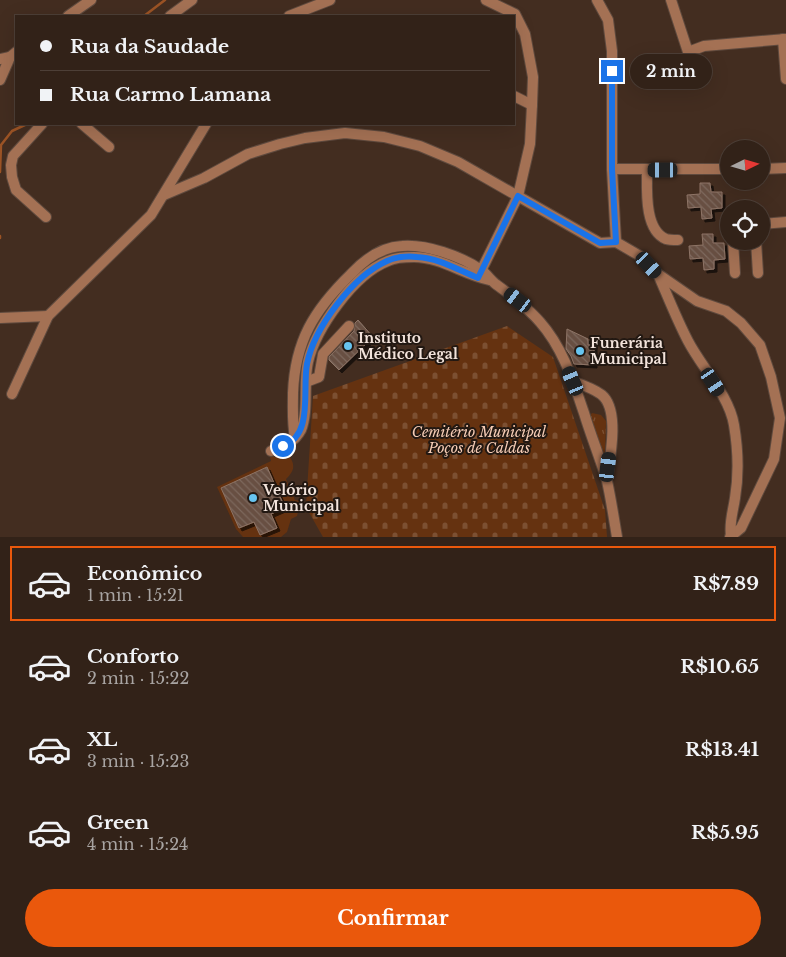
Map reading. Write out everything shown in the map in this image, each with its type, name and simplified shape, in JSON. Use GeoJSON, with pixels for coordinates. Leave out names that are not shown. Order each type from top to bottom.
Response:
{"type":"FeatureCollection","features":[{"type":"Feature","properties":{"kind":"street"},"geometry":{"type":"LineString","coordinates":[[69,15],[91,0]]}},
{"type":"Feature","properties":{"kind":"street"},"geometry":{"type":"LineString","coordinates":[[171,15],[192,0]]}},
{"type":"Feature","properties":{"kind":"street"},"geometry":{"type":"LineString","coordinates":[[292,15],[330,0]]}},
{"type":"Feature","properties":{"kind":"street"},"geometry":{"type":"LineString","coordinates":[[480,274],[518,196],[530,144],[533,77],[525,34],[515,14],[486,0]]}},
{"type":"Feature","properties":{"kind":"street"},"geometry":{"type":"LineString","coordinates":[[597,0],[608,20],[612,51],[612,169],[616,242]]}},
{"type":"Feature","properties":{"kind":"street"},"geometry":{"type":"LineString","coordinates":[[671,0],[688,52],[704,46],[785,39],[786,79]]}},
{"type":"Feature","properties":{"kind":"street"},"geometry":{"type":"LineString","coordinates":[[0,80],[9,56]]}},
{"type":"Feature","properties":{"kind":"street"},"geometry":{"type":"LineString","coordinates":[[515,96],[532,105]]}},
{"type":"Feature","properties":{"kind":"street"},"geometry":{"type":"LineString","coordinates":[[41,125],[13,156],[10,165],[16,190],[46,217]]}},
{"type":"Feature","properties":{"kind":"street"},"geometry":{"type":"LineString","coordinates":[[83,125],[109,147]]}},
{"type":"Feature","properties":{"kind":"street"},"geometry":{"type":"LineString","coordinates":[[12,394],[48,316],[151,215],[205,125]]}},
{"type":"Feature","properties":{"kind":"street"},"geometry":{"type":"LineString","coordinates":[[164,195],[204,178],[248,154],[280,144],[306,138],[345,133],[384,137],[420,146],[458,162],[600,243],[616,242],[640,256],[658,274],[697,301],[726,311],[742,323],[760,345],[771,377],[780,418],[774,459],[741,528],[730,536]]}},
{"type":"Feature","properties":{"kind":"street"},"geometry":{"type":"LineString","coordinates":[[770,169],[786,168]]}},
{"type":"Feature","properties":{"kind":"street"},"geometry":{"type":"LineString","coordinates":[[612,169],[720,169]]}},
{"type":"Feature","properties":{"kind":"street"},"geometry":{"type":"LineString","coordinates":[[647,170],[646,190],[651,221],[656,230],[665,239],[678,240]]}},
{"type":"Feature","properties":{"kind":"street"},"geometry":{"type":"LineString","coordinates":[[770,223],[786,222]]}},
{"type":"Feature","properties":{"kind":"street"},"geometry":{"type":"LineString","coordinates":[[295,438],[292,422],[294,372],[304,335],[325,303],[358,267],[387,249],[400,246],[434,249],[490,280],[518,300],[540,322],[558,347],[573,381],[607,482],[617,537]]}},
{"type":"Feature","properties":{"kind":"street"},"geometry":{"type":"LineString","coordinates":[[734,250],[735,273]]}},
{"type":"Feature","properties":{"kind":"street"},"geometry":{"type":"LineString","coordinates":[[757,250],[758,274]]}},
{"type":"Feature","properties":{"kind":"street"},"geometry":{"type":"LineString","coordinates":[[271,451],[288,445],[301,428],[308,363],[315,340],[324,324],[350,289],[372,270],[388,261],[415,257],[427,258],[480,274]]}},
{"type":"Feature","properties":{"kind":"street"},"geometry":{"type":"LineString","coordinates":[[658,274],[688,341],[729,407],[736,442],[738,474],[735,499],[729,522],[730,536]]}},
{"type":"Feature","properties":{"kind":"street"},"geometry":{"type":"LineString","coordinates":[[0,318],[48,316]]}},
{"type":"Feature","properties":{"kind":"street"},"geometry":{"type":"LineString","coordinates":[[306,382],[319,377],[323,354],[349,326]]}},
{"type":"Feature","properties":{"kind":"street"},"geometry":{"type":"LineString","coordinates":[[573,381],[598,391],[606,398],[612,426],[607,482]]}},
{"type":"Feature","properties":{"kind":"street"},"geometry":{"type":"LineString","coordinates":[[292,422],[303,421]]}},
{"type":"Feature","properties":{"kind":"green space","name":"Cemitério Municipal Poços de Caldas"},"geometry":{"type":"Polygon","coordinates":[[[507,326],[553,357],[605,510],[607,537],[323,537],[306,507],[313,396],[507,326]]]}},
{"type":"Feature","properties":{"kind":"green space"},"geometry":{"type":"Polygon","coordinates":[[[592,413],[601,415],[606,421],[605,454],[600,454],[590,416],[592,413]]]}},
{"type":"Feature","properties":{"kind":"green space"},"geometry":{"type":"Polygon","coordinates":[[[270,457],[290,457],[293,469],[286,479],[295,500],[303,501],[306,509],[298,512],[297,516],[291,519],[287,532],[281,537],[243,537],[236,529],[217,487],[271,461],[270,457]]]}},
{"type":"Feature","properties":{"kind":"building"},"geometry":{"type":"Polygon","coordinates":[[[700,183],[710,183],[711,192],[722,192],[720,208],[711,209],[712,218],[702,219],[701,207],[688,208],[687,195],[700,194],[700,183]]]}},
{"type":"Feature","properties":{"kind":"building"},"geometry":{"type":"Polygon","coordinates":[[[702,234],[713,234],[713,243],[720,243],[720,250],[724,250],[725,259],[714,260],[714,269],[704,270],[703,258],[690,259],[689,246],[703,245],[702,234]]]}},
{"type":"Feature","properties":{"kind":"building","name":"Instituto Médico Legal"},"geometry":{"type":"Polygon","coordinates":[[[358,320],[373,337],[339,370],[329,360],[329,357],[354,331],[355,323],[358,320]]]}},
{"type":"Feature","properties":{"kind":"building","name":"Funerária Municipal"},"geometry":{"type":"Polygon","coordinates":[[[567,329],[588,339],[588,345],[594,345],[594,365],[574,364],[566,349],[567,329]]]}},
{"type":"Feature","properties":{"kind":"building","name":"Velório Municipal"},"geometry":{"type":"Polygon","coordinates":[[[267,467],[285,508],[271,514],[277,528],[260,535],[254,522],[239,528],[221,488],[267,467]]]}},
{"type":"Feature","properties":{"kind":"waterway"},"geometry":{"type":"LineString","coordinates":[[145,15],[165,0]]}},
{"type":"Feature","properties":{"kind":"waterway"},"geometry":{"type":"LineString","coordinates":[[0,172],[1,145],[12,131],[25,125]]}},
{"type":"Feature","properties":{"kind":"place","name":"Instituto Médico Legal"},"geometry":{"type":"Point","coordinates":[348,346]}},
{"type":"Feature","properties":{"kind":"place","name":"Funerária Municipal"},"geometry":{"type":"Point","coordinates":[580,351]}},
{"type":"Feature","properties":{"kind":"place","name":"Velório Municipal"},"geometry":{"type":"Point","coordinates":[253,498]}},
{"type":"Feature","properties":{"kind":"route"},"geometry":{"type":"LineString","coordinates":[[283,446],[288,445],[301,428],[304,418],[308,363],[315,340],[324,324],[350,289],[372,270],[388,261],[402,257],[415,257],[427,258],[478,278],[518,196],[600,243],[616,242],[612,169],[612,71]]}}]}
